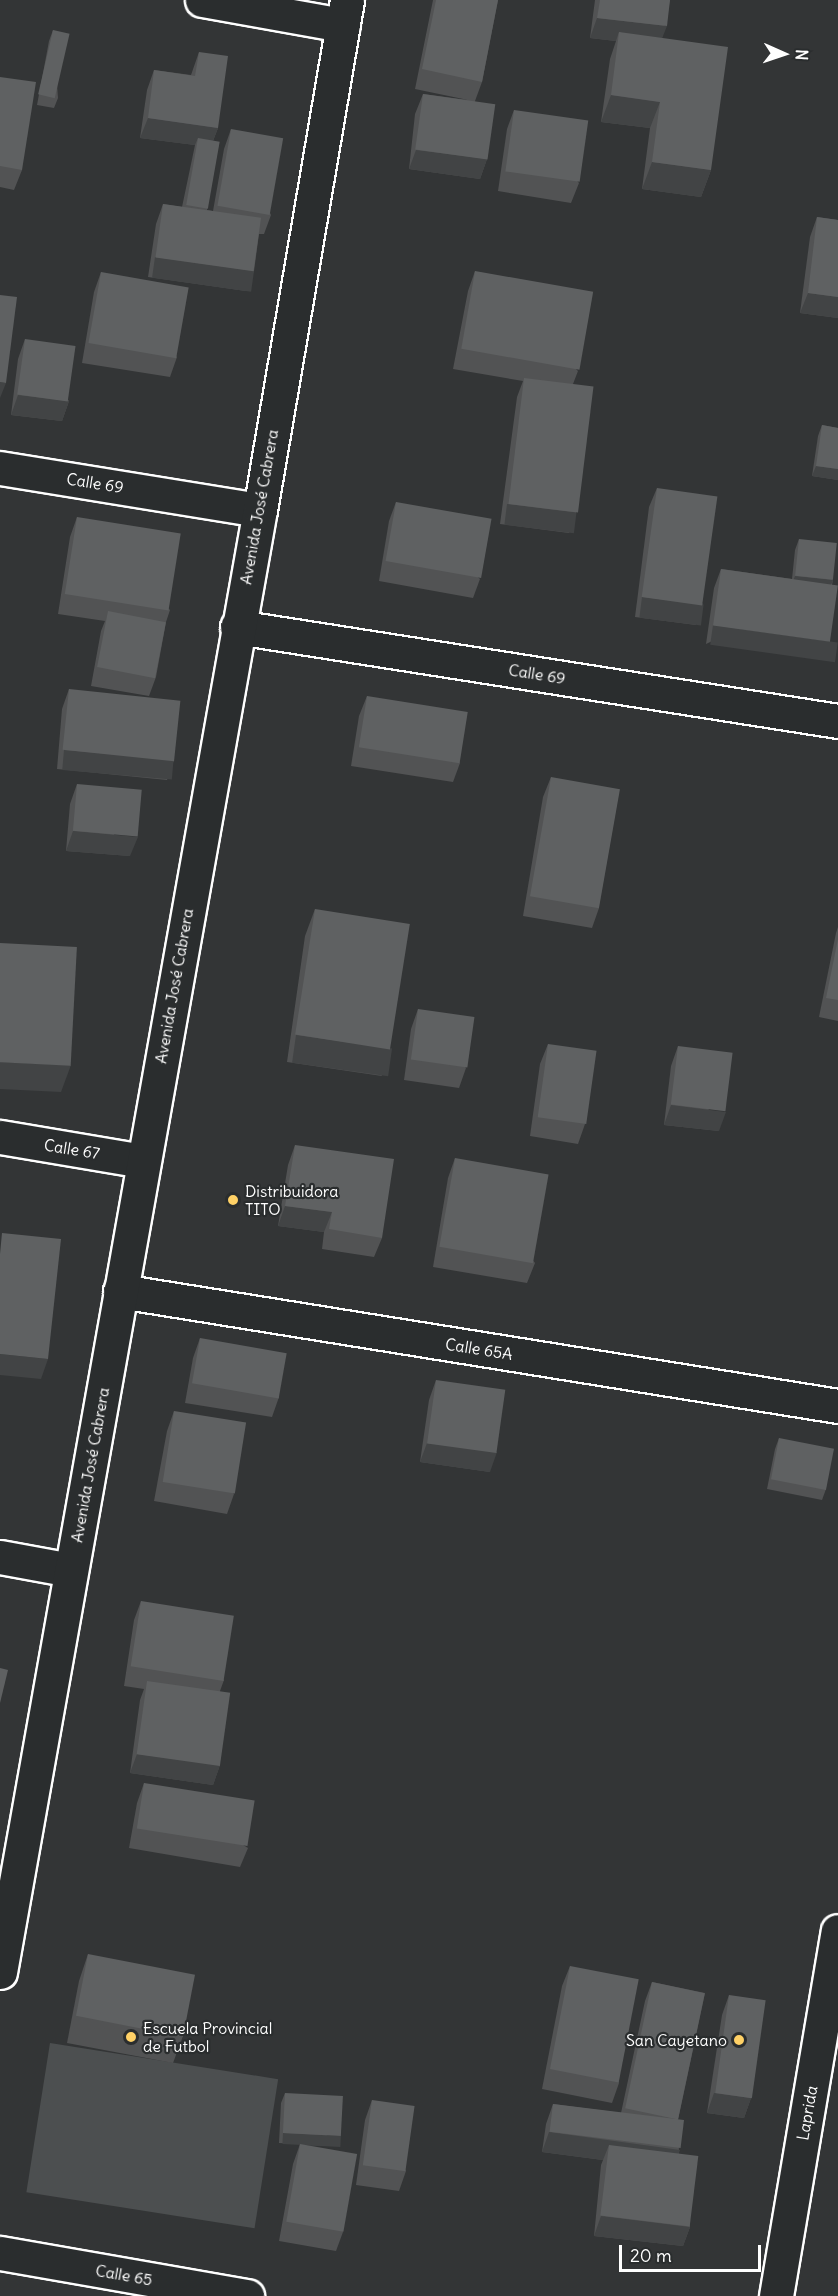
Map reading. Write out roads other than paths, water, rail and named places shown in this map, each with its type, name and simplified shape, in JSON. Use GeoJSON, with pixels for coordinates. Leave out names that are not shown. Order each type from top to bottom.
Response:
{"type":"FeatureCollection","features":[{"type":"Feature","properties":{"kind":"street"},"geometry":{"type":"LineString","coordinates":[[202,0],[345,12]]}},
{"type":"Feature","properties":{"kind":"street","name":"Avenida José Cabrera"},"geometry":{"type":"LineString","coordinates":[[0,1972],[237,627],[260,510],[345,12]]}},
{"type":"Feature","properties":{"kind":"street","name":"Calle 69"},"geometry":{"type":"LineString","coordinates":[[0,468],[260,510]]}},
{"type":"Feature","properties":{"kind":"street","name":"Calle 69"},"geometry":{"type":"LineString","coordinates":[[237,627],[838,721]]}},
{"type":"Feature","properties":{"kind":"street","name":"Calle 67"},"geometry":{"type":"LineString","coordinates":[[0,1137],[143,1161]]}},
{"type":"Feature","properties":{"kind":"street","name":"Calle 65A"},"geometry":{"type":"LineString","coordinates":[[120,1291],[838,1406]]}},
{"type":"Feature","properties":{"kind":"street"},"geometry":{"type":"LineString","coordinates":[[0,1557],[71,1570]]}},
{"type":"Feature","properties":{"kind":"street","name":"Laprida"},"geometry":{"type":"LineString","coordinates":[[777,2296],[838,1931]]}},
{"type":"Feature","properties":{"kind":"street","name":"Calle 65"},"geometry":{"type":"LineString","coordinates":[[0,2253],[247,2296]]}},
{"type":"Feature","properties":{"kind":"place","name":"Distribuidora TITO"},"geometry":{"type":"Point","coordinates":[233,1200]}},
{"type":"Feature","properties":{"kind":"place","name":"Escuela Provincial de Futbol"},"geometry":{"type":"Point","coordinates":[131,2037]}},
{"type":"Feature","properties":{"kind":"place","name":"San Cayetano"},"geometry":{"type":"Point","coordinates":[739,2040]}}]}
